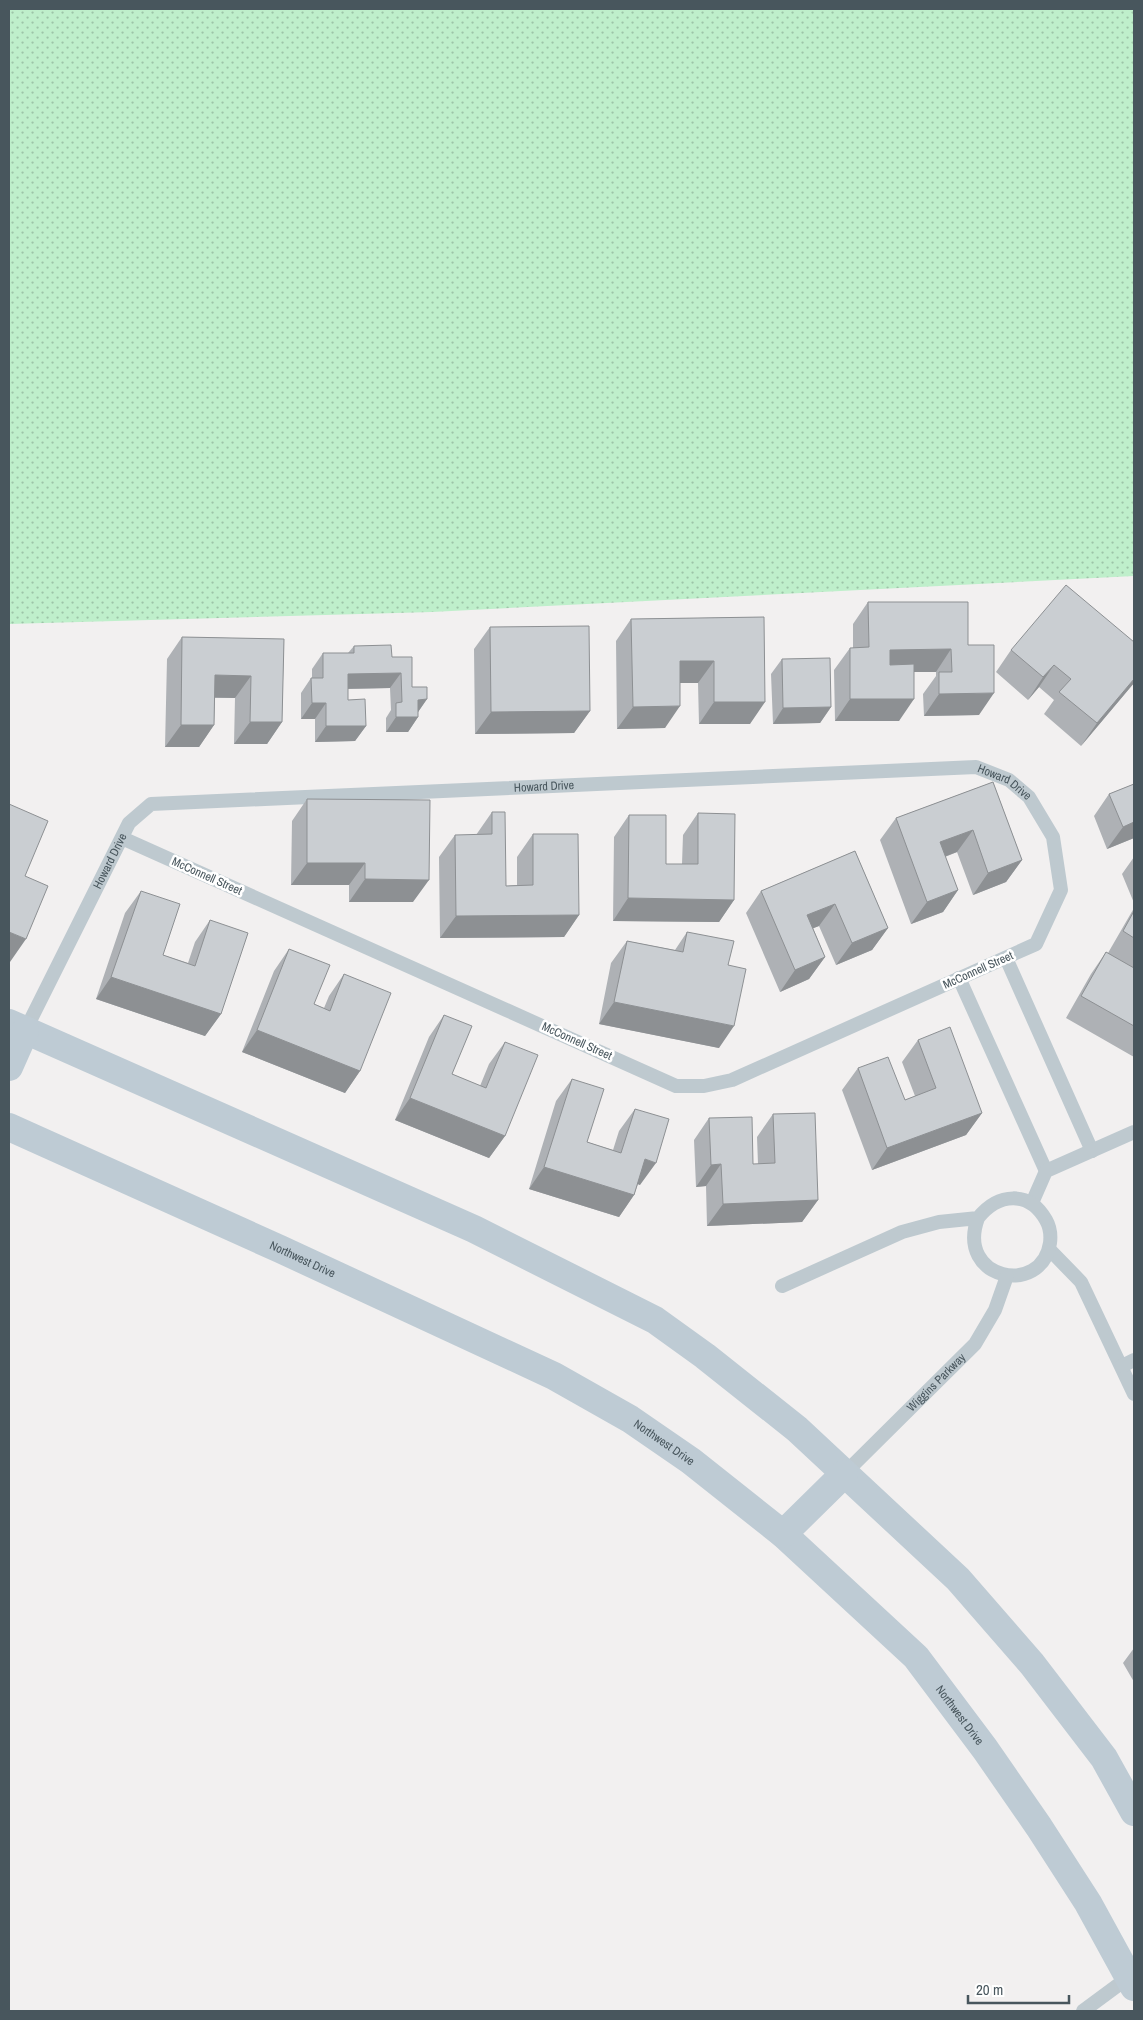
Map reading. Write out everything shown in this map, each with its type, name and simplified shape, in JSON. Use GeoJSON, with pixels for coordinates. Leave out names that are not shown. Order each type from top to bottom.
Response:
{"type":"FeatureCollection","features":[{"type":"Feature","properties":{"kind":"main road"},"geometry":{"type":"LineString","coordinates":[[9,1067],[17,1027],[474,1228],[655,1320],[705,1356],[797,1429],[958,1579],[1032,1664],[1104,1758],[1134,1812]]}},
{"type":"Feature","properties":{"kind":"main road","name":"Northwest Drive"},"geometry":{"type":"LineString","coordinates":[[9,1127],[280,1249],[554,1376],[646,1429],[691,1461],[783,1534],[916,1657],[985,1749],[1039,1827],[1088,1903],[1132,1980]]}},
{"type":"Feature","properties":{"kind":"main road"},"geometry":{"type":"LineString","coordinates":[[783,1534],[844,1474]]}},
{"type":"Feature","properties":{"kind":"lane","name":"Howard Drive"},"geometry":{"type":"LineString","coordinates":[[17,1027],[129,823],[151,804],[976,767],[1009,780],[1029,797],[1053,837],[1061,890],[1036,944]]}},
{"type":"Feature","properties":{"kind":"lane","name":"McConnell Street"},"geometry":{"type":"LineString","coordinates":[[122,838],[676,1086],[704,1086],[732,1080],[1036,944]]}},
{"type":"Feature","properties":{"kind":"lane"},"geometry":{"type":"LineString","coordinates":[[1006,958],[1092,1151]]}},
{"type":"Feature","properties":{"kind":"lane"},"geometry":{"type":"LineString","coordinates":[[959,978],[1046,1171]]}},
{"type":"Feature","properties":{"kind":"lane"},"geometry":{"type":"LineString","coordinates":[[1032,1203],[1046,1171],[1134,1132]]}},
{"type":"Feature","properties":{"kind":"lane"},"geometry":{"type":"LineString","coordinates":[[1007,1198],[1020,1199],[1032,1203],[1042,1212],[1048,1224],[1050,1236],[1049,1249],[1042,1261],[1032,1270],[1020,1275],[1007,1276],[994,1272],[984,1264],[977,1254],[973,1243],[973,1230],[978,1218],[985,1209],[1007,1198]]}},
{"type":"Feature","properties":{"kind":"lane"},"geometry":{"type":"LineString","coordinates":[[782,1286],[902,1232],[939,1222],[978,1218]]}},
{"type":"Feature","properties":{"kind":"lane"},"geometry":{"type":"LineString","coordinates":[[1049,1249],[1081,1282],[1128,1363],[1134,1394]]}},
{"type":"Feature","properties":{"kind":"lane","name":"Wiggins Parkway"},"geometry":{"type":"LineString","coordinates":[[844,1474],[975,1344],[995,1310],[1007,1276]]}},
{"type":"Feature","properties":{"kind":"lane"},"geometry":{"type":"LineString","coordinates":[[1083,2011],[1132,1980]]}},
{"type":"Feature","properties":{"kind":"green space"},"geometry":{"type":"Polygon","coordinates":[[[9,9],[1134,9],[1134,576],[432,612],[9,624],[9,9]]]}},
{"type":"Feature","properties":{"kind":"building"},"geometry":{"type":"Polygon","coordinates":[[[1066,585],[1134,642],[1134,679],[1097,723],[1059,692],[1071,679],[1054,665],[1043,677],[1011,650],[1066,585]]]}},
{"type":"Feature","properties":{"kind":"building"},"geometry":{"type":"Polygon","coordinates":[[[868,602],[968,602],[968,645],[994,645],[994,693],[939,694],[939,672],[952,672],[951,649],[890,650],[890,665],[914,664],[914,699],[850,699],[850,648],[869,647],[868,602]]]}},
{"type":"Feature","properties":{"kind":"building"},"geometry":{"type":"Polygon","coordinates":[[[764,617],[765,702],[714,702],[714,661],[680,661],[680,706],[633,707],[631,619],[764,617]]]}},
{"type":"Feature","properties":{"kind":"building"},"geometry":{"type":"Polygon","coordinates":[[[589,626],[590,711],[491,712],[490,627],[589,626]]]}},
{"type":"Feature","properties":{"kind":"building"},"geometry":{"type":"Polygon","coordinates":[[[182,637],[284,639],[282,722],[250,722],[251,676],[215,675],[214,725],[181,725],[182,637]]]}},
{"type":"Feature","properties":{"kind":"building"},"geometry":{"type":"Polygon","coordinates":[[[391,645],[392,657],[412,657],[412,687],[427,687],[427,699],[418,700],[418,717],[396,717],[396,703],[402,702],[401,673],[348,674],[348,700],[365,699],[366,726],[326,726],[326,703],[312,703],[311,678],[323,678],[323,653],[354,653],[354,646],[391,645]]]}},
{"type":"Feature","properties":{"kind":"building"},"geometry":{"type":"Polygon","coordinates":[[[830,658],[831,707],[783,708],[782,659],[830,658]]]}},
{"type":"Feature","properties":{"kind":"building"},"geometry":{"type":"Polygon","coordinates":[[[993,782],[1022,860],[988,873],[973,830],[940,842],[958,890],[927,902],[896,818],[993,782]]]}},
{"type":"Feature","properties":{"kind":"building"},"geometry":{"type":"Polygon","coordinates":[[[1134,784],[1134,822],[1123,827],[1109,794],[1134,784]]]}},
{"type":"Feature","properties":{"kind":"building"},"geometry":{"type":"Polygon","coordinates":[[[307,799],[430,800],[429,880],[365,879],[365,863],[307,863],[307,799]]]}},
{"type":"Feature","properties":{"kind":"building"},"geometry":{"type":"Polygon","coordinates":[[[9,804],[48,821],[25,876],[48,886],[26,939],[9,932],[9,804]]]}},
{"type":"Feature","properties":{"kind":"building"},"geometry":{"type":"Polygon","coordinates":[[[492,812],[505,812],[506,886],[533,885],[533,834],[578,834],[579,915],[456,916],[455,835],[492,834],[492,812]]]}},
{"type":"Feature","properties":{"kind":"building"},"geometry":{"type":"Polygon","coordinates":[[[698,813],[735,814],[734,900],[628,898],[629,815],[666,815],[666,864],[698,864],[698,813]]]}},
{"type":"Feature","properties":{"kind":"building"},"geometry":{"type":"Polygon","coordinates":[[[855,851],[888,928],[852,943],[835,904],[807,915],[825,957],[795,970],[761,891],[855,851]]]}},
{"type":"Feature","properties":{"kind":"building"},"geometry":{"type":"Polygon","coordinates":[[[141,891],[180,904],[163,955],[195,966],[210,920],[248,933],[221,1014],[111,977],[141,891]]]}},
{"type":"Feature","properties":{"kind":"building"},"geometry":{"type":"Polygon","coordinates":[[[1134,911],[1134,938],[1123,931],[1134,911]]]}},
{"type":"Feature","properties":{"kind":"building"},"geometry":{"type":"Polygon","coordinates":[[[687,932],[734,941],[728,965],[746,969],[734,1026],[614,1002],[627,941],[683,952],[687,932]]]}},
{"type":"Feature","properties":{"kind":"building"},"geometry":{"type":"Polygon","coordinates":[[[289,949],[330,965],[314,1004],[330,1011],[344,974],[391,993],[360,1071],[257,1030],[289,949]]]}},
{"type":"Feature","properties":{"kind":"building"},"geometry":{"type":"Polygon","coordinates":[[[1106,952],[1134,968],[1134,1026],[1081,996],[1106,952]]]}},
{"type":"Feature","properties":{"kind":"building"},"geometry":{"type":"Polygon","coordinates":[[[444,1015],[472,1026],[452,1074],[486,1088],[505,1042],[538,1055],[505,1136],[410,1098],[444,1015]]]}},
{"type":"Feature","properties":{"kind":"building"},"geometry":{"type":"Polygon","coordinates":[[[950,1027],[982,1113],[887,1148],[858,1068],[888,1057],[905,1100],[936,1088],[918,1040],[950,1027]]]}},
{"type":"Feature","properties":{"kind":"building"},"geometry":{"type":"Polygon","coordinates":[[[572,1079],[604,1089],[587,1142],[621,1153],[635,1109],[669,1119],[656,1163],[645,1159],[634,1195],[544,1167],[572,1079]]]}},
{"type":"Feature","properties":{"kind":"building"},"geometry":{"type":"Polygon","coordinates":[[[815,1113],[818,1200],[723,1204],[721,1164],[711,1165],[709,1118],[752,1117],[753,1164],[775,1163],[773,1114],[815,1113]]]}}]}
